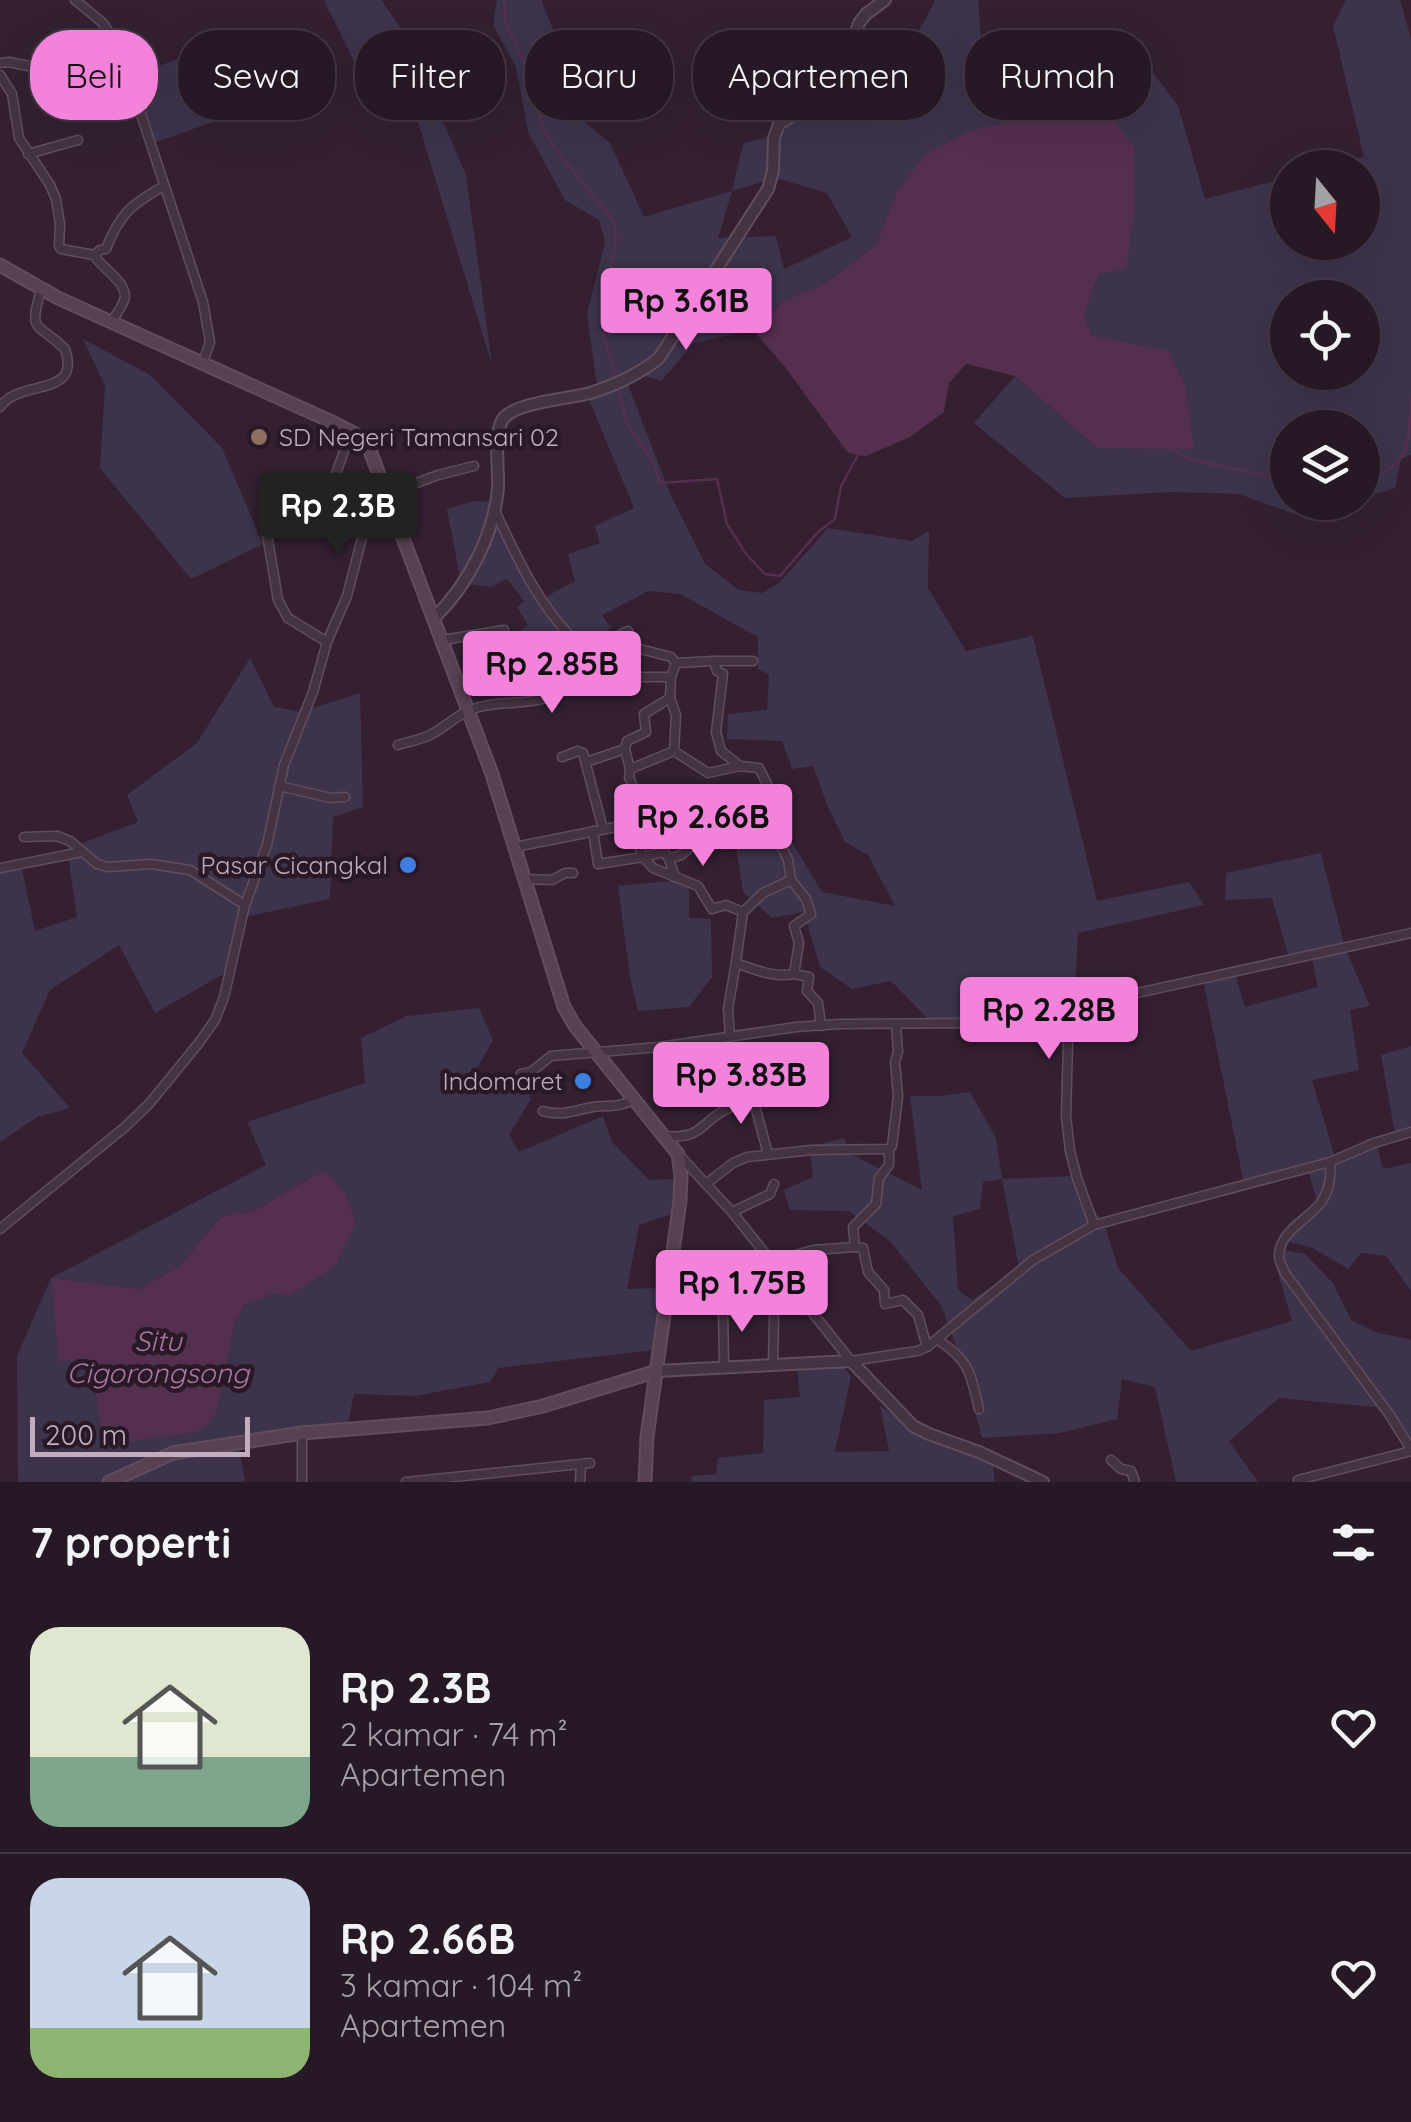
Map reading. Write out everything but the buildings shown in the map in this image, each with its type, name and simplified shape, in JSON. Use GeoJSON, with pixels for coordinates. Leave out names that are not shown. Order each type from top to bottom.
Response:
{"type":"FeatureCollection","features":[{"type":"Feature","properties":{"kind":"main road"},"geometry":{"type":"LineString","coordinates":[[1,267],[351,432],[369,448],[469,710],[516,847],[564,1007],[678,1154],[680,1201],[647,1436],[645,1482]]}},
{"type":"Feature","properties":{"kind":"main road"},"geometry":{"type":"LineString","coordinates":[[109,1482],[172,1454],[302,1433],[488,1418],[543,1406],[657,1371]]}},
{"type":"Feature","properties":{"kind":"street"},"geometry":{"type":"LineString","coordinates":[[75,0],[108,30]]}},
{"type":"Feature","properties":{"kind":"street"},"geometry":{"type":"LineString","coordinates":[[434,618],[474,566],[494,509],[499,428],[504,417],[518,408],[611,386],[659,358],[768,190],[779,124],[825,95],[844,65],[858,23],[885,0]]}},
{"type":"Feature","properties":{"kind":"street"},"geometry":{"type":"LineString","coordinates":[[0,64],[30,66]]}},
{"type":"Feature","properties":{"kind":"street"},"geometry":{"type":"LineString","coordinates":[[0,75],[12,94],[19,138],[56,199],[58,246],[94,256],[99,265],[111,272],[125,294],[112,321]]}},
{"type":"Feature","properties":{"kind":"street"},"geometry":{"type":"LineString","coordinates":[[142,120],[208,324],[210,342],[203,362]]}},
{"type":"Feature","properties":{"kind":"street"},"geometry":{"type":"LineString","coordinates":[[28,154],[78,140]]}},
{"type":"Feature","properties":{"kind":"street"},"geometry":{"type":"LineString","coordinates":[[94,256],[106,249],[122,214],[164,186]]}},
{"type":"Feature","properties":{"kind":"street"},"geometry":{"type":"LineString","coordinates":[[1,404],[17,392],[56,383],[68,367],[64,350],[36,326],[33,317],[41,289]]}},
{"type":"Feature","properties":{"kind":"street"},"geometry":{"type":"LineString","coordinates":[[351,432],[334,479],[336,489],[387,494],[474,466]]}},
{"type":"Feature","properties":{"kind":"street"},"geometry":{"type":"LineString","coordinates":[[0,1229],[149,1104],[214,1020],[224,997],[245,904],[268,845],[284,766],[347,596],[364,530],[387,494]]}},
{"type":"Feature","properties":{"kind":"street"},"geometry":{"type":"LineString","coordinates":[[494,509],[544,605],[580,646],[604,659],[621,677],[672,677]]}},
{"type":"Feature","properties":{"kind":"street"},"geometry":{"type":"LineString","coordinates":[[264,516],[278,600],[288,618],[327,642]]}},
{"type":"Feature","properties":{"kind":"street"},"geometry":{"type":"LineString","coordinates":[[443,640],[504,630]]}},
{"type":"Feature","properties":{"kind":"street"},"geometry":{"type":"LineString","coordinates":[[398,745],[430,735],[469,710],[550,696],[591,673],[620,633],[628,630]]}},
{"type":"Feature","properties":{"kind":"street"},"geometry":{"type":"LineString","coordinates":[[613,642],[671,657],[676,664]]}},
{"type":"Feature","properties":{"kind":"street"},"geometry":{"type":"LineString","coordinates":[[714,661],[717,671],[723,674],[716,732],[721,751],[740,766]]}},
{"type":"Feature","properties":{"kind":"street"},"geometry":{"type":"LineString","coordinates":[[676,664],[753,661]]}},
{"type":"Feature","properties":{"kind":"street"},"geometry":{"type":"LineString","coordinates":[[674,751],[676,715],[670,698],[676,664]]}},
{"type":"Feature","properties":{"kind":"street"},"geometry":{"type":"LineString","coordinates":[[670,698],[644,714],[646,732],[627,741],[629,777],[637,798],[631,824],[643,858],[653,868],[698,886],[712,909],[726,905],[743,912]]}},
{"type":"Feature","properties":{"kind":"street"},"geometry":{"type":"LineString","coordinates":[[586,762],[625,749]]}},
{"type":"Feature","properties":{"kind":"street"},"geometry":{"type":"LineString","coordinates":[[562,756],[582,751],[586,762],[598,830],[598,864],[664,852],[675,878]]}},
{"type":"Feature","properties":{"kind":"street"},"geometry":{"type":"LineString","coordinates":[[669,859],[681,855],[708,832],[762,807],[771,792],[759,768],[740,766],[708,773],[674,751]]}},
{"type":"Feature","properties":{"kind":"street"},"geometry":{"type":"LineString","coordinates":[[630,770],[674,751]]}},
{"type":"Feature","properties":{"kind":"street"},"geometry":{"type":"LineString","coordinates":[[279,786],[331,798],[345,797]]}},
{"type":"Feature","properties":{"kind":"street"},"geometry":{"type":"LineString","coordinates":[[762,807],[788,860],[792,880],[811,914],[794,926],[799,943],[794,974]]}},
{"type":"Feature","properties":{"kind":"street"},"geometry":{"type":"LineString","coordinates":[[516,847],[631,824]]}},
{"type":"Feature","properties":{"kind":"street"},"geometry":{"type":"LineString","coordinates":[[24,837],[56,836],[70,841],[97,864],[108,867],[151,864],[190,870],[245,904]]}},
{"type":"Feature","properties":{"kind":"street"},"geometry":{"type":"LineString","coordinates":[[0,868],[82,852]]}},
{"type":"Feature","properties":{"kind":"street"},"geometry":{"type":"LineString","coordinates":[[524,879],[552,880],[574,873]]}},
{"type":"Feature","properties":{"kind":"street"},"geometry":{"type":"LineString","coordinates":[[730,1036],[728,1009],[743,912],[763,893],[792,880]]}},
{"type":"Feature","properties":{"kind":"street"},"geometry":{"type":"LineString","coordinates":[[521,1074],[531,1072],[551,1056],[659,1047],[730,1036],[821,1026],[980,1023],[1068,1008],[1411,932]]}},
{"type":"Feature","properties":{"kind":"street"},"geometry":{"type":"LineString","coordinates":[[736,962],[771,975],[809,977],[807,991],[818,1003],[821,1026]]}},
{"type":"Feature","properties":{"kind":"street"},"geometry":{"type":"LineString","coordinates":[[1068,1008],[1066,1116],[1077,1178],[1094,1225]]}},
{"type":"Feature","properties":{"kind":"street"},"geometry":{"type":"LineString","coordinates":[[855,1246],[853,1227],[876,1204],[879,1178],[890,1165],[889,1149],[898,1110],[896,1024]]}},
{"type":"Feature","properties":{"kind":"street"},"geometry":{"type":"LineString","coordinates":[[751,1091],[768,1154]]}},
{"type":"Feature","properties":{"kind":"street"},"geometry":{"type":"LineString","coordinates":[[543,1111],[566,1115],[620,1106],[634,1099]]}},
{"type":"Feature","properties":{"kind":"street"},"geometry":{"type":"LineString","coordinates":[[665,1136],[683,1138],[706,1127],[718,1113],[729,1108]]}},
{"type":"Feature","properties":{"kind":"street"},"geometry":{"type":"LineString","coordinates":[[657,1371],[851,1361],[917,1351],[938,1340],[1033,1260],[1094,1225],[1330,1162],[1411,1132]]}},
{"type":"Feature","properties":{"kind":"street"},"geometry":{"type":"LineString","coordinates":[[706,1184],[747,1156],[889,1149]]}},
{"type":"Feature","properties":{"kind":"street"},"geometry":{"type":"LineString","coordinates":[[678,1154],[732,1212],[851,1361],[913,1426],[1042,1482]]}},
{"type":"Feature","properties":{"kind":"street"},"geometry":{"type":"LineString","coordinates":[[1298,1480],[1411,1450],[1285,1273],[1279,1258],[1290,1232],[1324,1198],[1331,1180],[1330,1162]]}},
{"type":"Feature","properties":{"kind":"street"},"geometry":{"type":"LineString","coordinates":[[732,1212],[770,1194],[774,1184]]}},
{"type":"Feature","properties":{"kind":"street"},"geometry":{"type":"LineString","coordinates":[[772,1262],[813,1250],[863,1248],[868,1272],[884,1290],[885,1304],[904,1300],[918,1314],[927,1347]]}},
{"type":"Feature","properties":{"kind":"street"},"geometry":{"type":"LineString","coordinates":[[722,1305],[724,1367]]}},
{"type":"Feature","properties":{"kind":"street"},"geometry":{"type":"LineString","coordinates":[[772,1365],[774,1318]]}},
{"type":"Feature","properties":{"kind":"street"},"geometry":{"type":"LineString","coordinates":[[938,1340],[965,1362],[979,1409]]}},
{"type":"Feature","properties":{"kind":"street"},"geometry":{"type":"LineString","coordinates":[[302,1433],[302,1482]]}},
{"type":"Feature","properties":{"kind":"street"},"geometry":{"type":"LineString","coordinates":[[1111,1460],[1122,1469],[1131,1470],[1135,1482]]}},
{"type":"Feature","properties":{"kind":"street"},"geometry":{"type":"LineString","coordinates":[[406,1482],[586,1464],[580,1482]]}},
{"type":"Feature","properties":{"kind":"shaded area"},"geometry":{"type":"Polygon","coordinates":[[[324,0],[381,0],[402,30],[355,30],[355,63],[324,0]]]}},
{"type":"Feature","properties":{"kind":"shaded area"},"geometry":{"type":"Polygon","coordinates":[[[497,0],[541,0],[553,30],[525,30],[525,116],[516,67],[505,47],[505,30],[496,30],[497,0]]]}},
{"type":"Feature","properties":{"kind":"shaded area"},"geometry":{"type":"Polygon","coordinates":[[[935,0],[978,0],[980,30],[965,30],[965,120],[1151,120],[1151,70],[1178,106],[1205,199],[1270,182],[1270,260],[1380,260],[1380,150],[1362,150],[1333,26],[1346,0],[1400,0],[1411,38],[1411,455],[1401,459],[1395,488],[1380,493],[1380,410],[1270,410],[1270,505],[1239,494],[1171,492],[1065,498],[974,423],[1015,376],[1097,448],[1091,335],[1084,313],[1100,273],[896,194],[877,244],[825,284],[782,302],[753,330],[694,343],[661,381],[642,375],[627,382],[669,491],[705,564],[739,590],[762,593],[779,583],[828,528],[912,541],[929,531],[928,588],[966,651],[1033,636],[1097,901],[1189,882],[1204,905],[1078,933],[1074,1008],[935,1026],[891,981],[852,989],[820,967],[804,912],[772,918],[743,892],[733,827],[771,808],[822,892],[895,906],[868,855],[845,842],[813,766],[792,769],[782,741],[727,739],[728,714],[767,710],[769,675],[758,669],[758,637],[680,594],[649,591],[602,615],[611,628],[575,652],[587,670],[558,694],[521,630],[528,625],[517,607],[524,601],[507,579],[490,587],[461,583],[447,509],[474,501],[497,502],[521,572],[540,600],[575,581],[568,554],[600,543],[595,526],[634,508],[585,390],[597,386],[587,314],[605,243],[599,220],[565,200],[528,132],[526,120],[582,120],[610,143],[644,217],[732,191],[743,143],[781,134],[793,120],[945,120],[945,30],[918,30],[935,0]],[[776,178],[732,191],[718,238],[776,236],[784,269],[852,237],[827,193],[776,178]]]}},
{"type":"Feature","properties":{"kind":"shaded area"},"geometry":{"type":"Polygon","coordinates":[[[178,59],[178,120],[219,120],[150,144],[142,120],[158,120],[158,66],[178,59]]]}},
{"type":"Feature","properties":{"kind":"shaded area"},"geometry":{"type":"Polygon","coordinates":[[[417,120],[442,120],[466,175],[492,365],[417,120]]]}},
{"type":"Feature","properties":{"kind":"shaded area"},"geometry":{"type":"Polygon","coordinates":[[[83,339],[150,375],[222,448],[263,544],[191,579],[100,468],[105,386],[83,339]]]}},
{"type":"Feature","properties":{"kind":"shaded area"},"geometry":{"type":"Polygon","coordinates":[[[250,658],[274,707],[301,712],[360,693],[363,807],[333,817],[330,899],[240,918],[227,972],[155,1013],[119,945],[50,990],[22,1053],[70,1108],[37,1117],[0,1142],[0,873],[21,864],[35,931],[77,917],[67,849],[138,822],[127,795],[197,743],[250,658]]]}},
{"type":"Feature","properties":{"kind":"shaded area"},"geometry":{"type":"Polygon","coordinates":[[[1321,853],[1345,948],[1370,1006],[1350,1010],[1359,1070],[1312,1080],[1335,1157],[1376,1141],[1383,1169],[1411,1163],[1411,1291],[1386,1256],[1361,1253],[1348,1269],[1313,1248],[1282,1240],[1288,1224],[1317,1201],[1309,1174],[1245,1189],[1203,980],[1235,974],[1245,1007],[1318,987],[1311,954],[1289,958],[1272,898],[1225,900],[1226,873],[1321,853]]]}},
{"type":"Feature","properties":{"kind":"shaded area"},"geometry":{"type":"Polygon","coordinates":[[[689,879],[689,918],[711,919],[712,977],[689,1007],[638,1011],[618,886],[689,879]]]}},
{"type":"Feature","properties":{"kind":"shaded area"},"geometry":{"type":"Polygon","coordinates":[[[479,1008],[493,1040],[471,1079],[478,1091],[522,1078],[531,1099],[509,1135],[519,1152],[603,1116],[612,1142],[649,1180],[675,1179],[674,1213],[639,1225],[627,1289],[663,1288],[655,1350],[498,1368],[490,1382],[415,1396],[354,1394],[347,1428],[237,1440],[245,1481],[241,1482],[18,1482],[17,1356],[51,1278],[266,1165],[247,1122],[365,1083],[361,1038],[407,1016],[479,1008]],[[324,1170],[254,1211],[220,1217],[181,1265],[140,1289],[51,1278],[94,1382],[103,1445],[218,1408],[235,1322],[244,1305],[272,1293],[324,1170]]]}},
{"type":"Feature","properties":{"kind":"shaded area"},"geometry":{"type":"Polygon","coordinates":[[[1411,1046],[1411,1131],[1395,1134],[1381,1055],[1411,1046]]]}},
{"type":"Feature","properties":{"kind":"shaded area"},"geometry":{"type":"Polygon","coordinates":[[[970,1092],[996,1138],[1002,1179],[1073,1176],[1105,1227],[1118,1268],[1191,1351],[1292,1321],[1274,1259],[1278,1249],[1305,1254],[1333,1283],[1351,1320],[1378,1333],[1411,1341],[1411,1454],[1384,1408],[1279,1398],[1229,1441],[1258,1482],[1176,1482],[1155,1387],[1122,1379],[1117,1419],[1060,1433],[982,1438],[942,1307],[891,1242],[849,1211],[790,1210],[784,1190],[813,1177],[809,1147],[844,1138],[853,1155],[922,1190],[910,1096],[970,1092]],[[1002,1179],[983,1182],[980,1209],[953,1216],[958,1290],[972,1300],[1019,1268],[1002,1179]]]}},
{"type":"Feature","properties":{"kind":"shaded area"},"geometry":{"type":"Polygon","coordinates":[[[843,1366],[851,1376],[835,1452],[889,1451],[880,1405],[915,1433],[993,1465],[995,1482],[691,1482],[692,1476],[716,1474],[718,1458],[763,1453],[764,1400],[800,1397],[797,1367],[843,1366]]]}},
{"type":"Feature","properties":{"kind":"water"},"geometry":{"type":"Polygon","coordinates":[[[1020,120],[1114,120],[1134,148],[1135,208],[1126,269],[1100,273],[1084,313],[1091,335],[1170,352],[1185,386],[1194,449],[1097,448],[1015,376],[966,364],[949,383],[944,412],[910,437],[866,456],[848,453],[753,330],[782,302],[825,284],[877,244],[896,194],[926,153],[972,130],[1020,120]]]}},
{"type":"Feature","properties":{"kind":"water","name":"Situ Cigorongsong"},"geometry":{"type":"Polygon","coordinates":[[[324,1170],[346,1195],[356,1223],[335,1266],[289,1296],[272,1293],[244,1305],[235,1322],[218,1408],[209,1424],[195,1432],[103,1445],[94,1382],[83,1360],[59,1361],[51,1278],[140,1289],[181,1265],[220,1217],[254,1211],[324,1170]]]}},
{"type":"Feature","properties":{"kind":"waterway"},"geometry":{"type":"LineString","coordinates":[[504,0],[505,22],[530,74],[543,129],[613,220],[614,255],[601,314],[615,377]]}},
{"type":"Feature","properties":{"kind":"waterway"},"geometry":{"type":"LineString","coordinates":[[618,390],[628,426],[654,463],[660,483],[717,479],[727,524],[746,554],[765,574],[780,576],[818,532],[835,519],[841,486],[858,455]]}},
{"type":"Feature","properties":{"kind":"waterway"},"geometry":{"type":"LineString","coordinates":[[1380,474],[1398,461],[1407,444],[1411,400]]}},
{"type":"Feature","properties":{"kind":"waterway"},"geometry":{"type":"LineString","coordinates":[[1171,449],[1188,459],[1270,476]]}},
{"type":"Feature","properties":{"kind":"place","name":"SD Negeri Tamansari 02"},"geometry":{"type":"Point","coordinates":[259,437]}},
{"type":"Feature","properties":{"kind":"place","name":"Pasar Cicangkal"},"geometry":{"type":"Point","coordinates":[408,865]}},
{"type":"Feature","properties":{"kind":"place","name":"Indomaret"},"geometry":{"type":"Point","coordinates":[583,1081]}}]}
